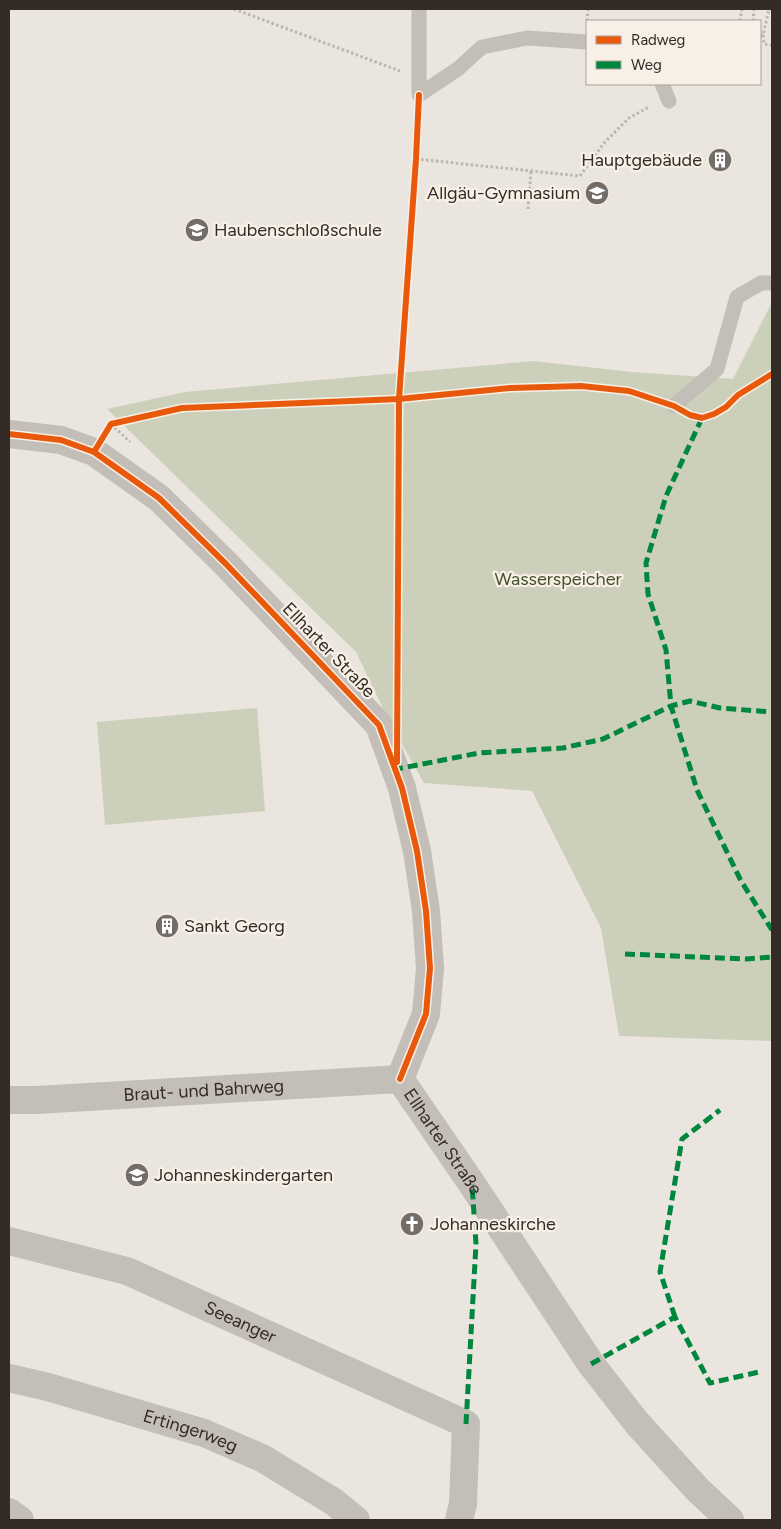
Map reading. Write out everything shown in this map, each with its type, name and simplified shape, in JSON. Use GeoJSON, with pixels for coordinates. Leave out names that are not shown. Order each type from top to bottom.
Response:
{"type":"FeatureCollection","features":[{"type":"Feature","properties":{"kind":"street","name":"Ellharter Straße"},"geometry":{"type":"LineString","coordinates":[[9,434],[61,440],[94,452],[159,498],[226,564],[379,725],[402,788],[417,851],[426,912],[430,968],[426,1014],[400,1079],[591,1364],[644,1430],[697,1489],[730,1520]]}},
{"type":"Feature","properties":{"kind":"street","name":"Braut- und Bahrweg"},"geometry":{"type":"LineString","coordinates":[[9,1100],[400,1079]]}},
{"type":"Feature","properties":{"kind":"street","name":"Seeanger"},"geometry":{"type":"LineString","coordinates":[[9,1241],[127,1270],[466,1424],[463,1504],[459,1520]]}},
{"type":"Feature","properties":{"kind":"street","name":"Ertingerweg"},"geometry":{"type":"LineString","coordinates":[[9,1378],[48,1386],[204,1433],[262,1458],[334,1502],[356,1520]]}},
{"type":"Feature","properties":{"kind":"street"},"geometry":{"type":"LineString","coordinates":[[9,1512],[20,1520]]}},
{"type":"Feature","properties":{"kind":"lane"},"geometry":{"type":"LineString","coordinates":[[419,9],[419,95],[459,68],[482,47],[528,38],[586,42]]}},
{"type":"Feature","properties":{"kind":"lane"},"geometry":{"type":"LineString","coordinates":[[662,85],[669,101]]}},
{"type":"Feature","properties":{"kind":"lane"},"geometry":{"type":"LineString","coordinates":[[674,406],[716,369],[738,297],[761,283],[772,283]]}},
{"type":"Feature","properties":{"kind":"path"},"geometry":{"type":"LineString","coordinates":[[234,9],[420,78]]}},
{"type":"Feature","properties":{"kind":"path"},"geometry":{"type":"LineString","coordinates":[[772,9],[769,9],[761,35],[764,44],[772,46]]}},
{"type":"Feature","properties":{"kind":"path"},"geometry":{"type":"LineString","coordinates":[[416,158],[580,176],[605,142],[629,118],[658,103],[669,101]]}},
{"type":"Feature","properties":{"kind":"path"},"geometry":{"type":"LineString","coordinates":[[528,209],[531,171]]}},
{"type":"Feature","properties":{"kind":"green space","name":"Wasserspeicher"},"geometry":{"type":"Polygon","coordinates":[[[772,302],[772,1041],[619,1036],[601,928],[532,791],[424,783],[390,723],[356,652],[107,409],[185,392],[534,361],[632,372],[733,379],[772,302]]]}},
{"type":"Feature","properties":{"kind":"green space"},"geometry":{"type":"Polygon","coordinates":[[[257,708],[265,811],[105,825],[97,722],[257,708]]]}},
{"type":"Feature","properties":{"kind":"marked path"},"geometry":{"type":"LineString","coordinates":[[702,418],[666,496],[646,563],[648,594],[666,650],[671,706],[697,790],[741,881],[772,930]]}},
{"type":"Feature","properties":{"kind":"marked path"},"geometry":{"type":"LineString","coordinates":[[397,765],[397,769],[479,753],[563,748],[603,739],[671,706],[690,701],[720,708],[772,712]]}},
{"type":"Feature","properties":{"kind":"marked path"},"geometry":{"type":"LineString","coordinates":[[625,954],[746,959],[772,957]]}},
{"type":"Feature","properties":{"kind":"marked path"},"geometry":{"type":"LineString","coordinates":[[675,1317],[660,1272],[682,1139],[720,1110]]}},
{"type":"Feature","properties":{"kind":"marked path"},"geometry":{"type":"LineString","coordinates":[[466,1424],[476,1244],[472,1184]]}},
{"type":"Feature","properties":{"kind":"marked path"},"geometry":{"type":"LineString","coordinates":[[591,1364],[675,1317],[710,1383],[759,1372]]}},
{"type":"Feature","properties":{"kind":"cycle path"},"geometry":{"type":"LineString","coordinates":[[397,762],[399,399],[419,95]]}},
{"type":"Feature","properties":{"kind":"cycle path"},"geometry":{"type":"LineString","coordinates":[[94,452],[111,424],[182,408],[399,399],[511,388],[581,386],[629,391],[674,406],[690,415],[702,418],[726,407],[738,395],[772,374]]}},
{"type":"Feature","properties":{"kind":"cycle path"},"geometry":{"type":"LineString","coordinates":[[9,434],[61,440],[94,452],[159,498],[226,564],[379,725],[402,788],[417,851],[426,911],[430,968],[426,1014],[400,1079]]}},
{"type":"Feature","properties":{"kind":"place","name":"Hauptgebäude"},"geometry":{"type":"Point","coordinates":[720,160]}},
{"type":"Feature","properties":{"kind":"place","name":"Allgäu-Gymnasium"},"geometry":{"type":"Point","coordinates":[597,193]}},
{"type":"Feature","properties":{"kind":"place","name":"Haubenschloßschule"},"geometry":{"type":"Point","coordinates":[197,230]}},
{"type":"Feature","properties":{"kind":"place","name":"Sankt Georg"},"geometry":{"type":"Point","coordinates":[167,926]}},
{"type":"Feature","properties":{"kind":"place","name":"Johanneskindergarten"},"geometry":{"type":"Point","coordinates":[137,1175]}},
{"type":"Feature","properties":{"kind":"place","name":"Johanneskirche"},"geometry":{"type":"Point","coordinates":[412,1224]}}]}
